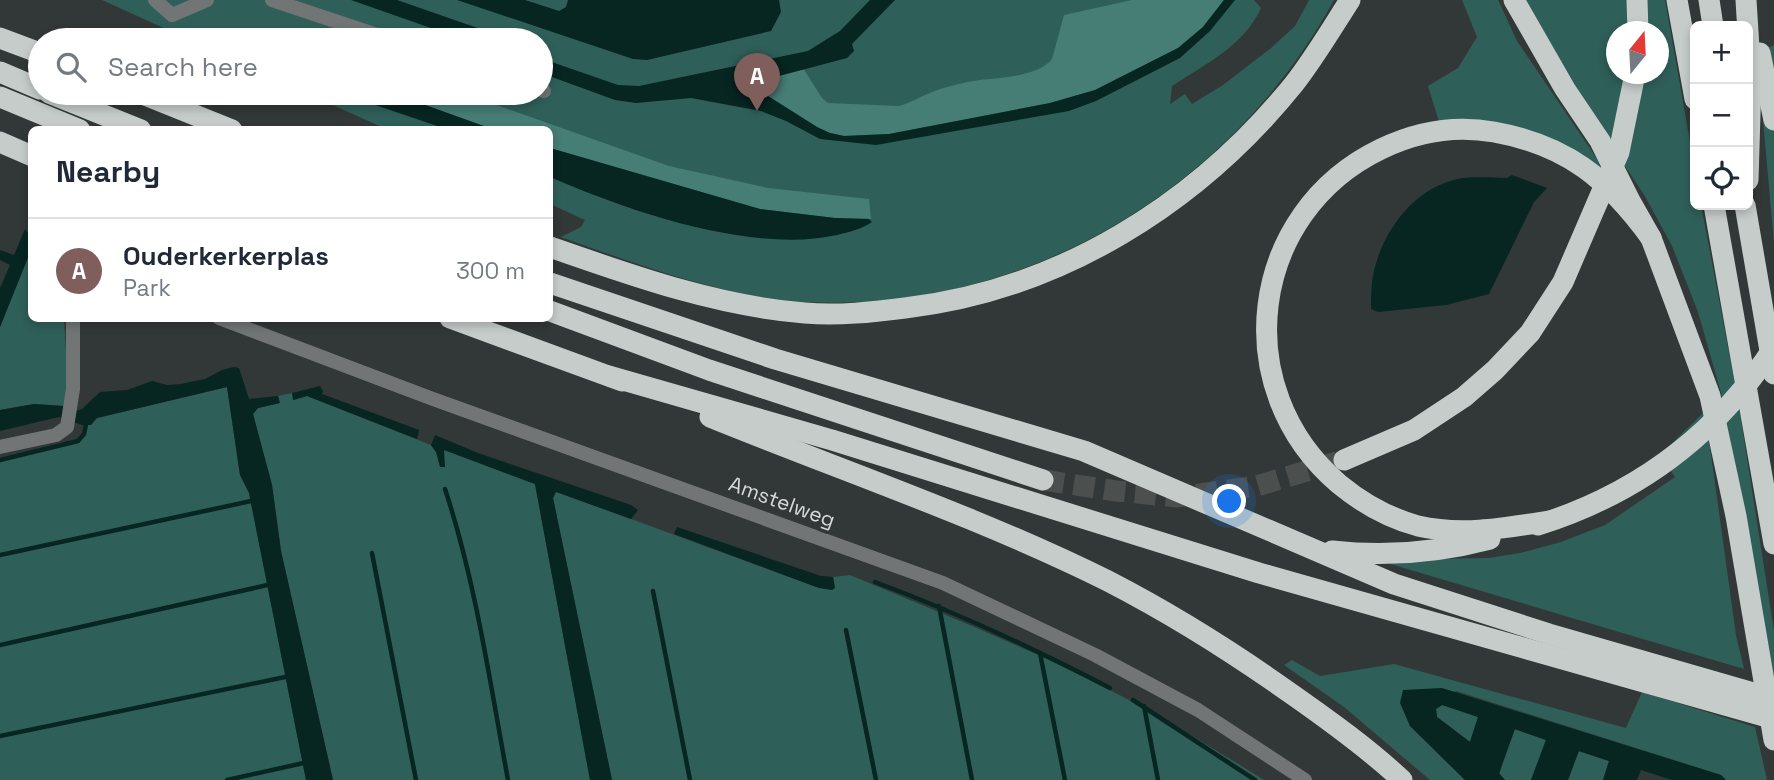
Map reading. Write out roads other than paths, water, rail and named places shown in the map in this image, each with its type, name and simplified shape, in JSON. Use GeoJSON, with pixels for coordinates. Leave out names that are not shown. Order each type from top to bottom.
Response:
{"type":"FeatureCollection","features":[{"type":"Feature","properties":{"kind":"highway"},"geometry":{"type":"LineString","coordinates":[[553,248],[713,299],[806,313],[872,312],[959,301],[1016,285],[1116,238],[1161,210],[1200,180],[1240,144],[1294,83],[1350,0]]}},
{"type":"Feature","properties":{"kind":"highway"},"geometry":{"type":"LineString","coordinates":[[1514,0],[1565,89],[1600,141],[1651,238],[1710,396],[1735,516],[1774,740]]}},
{"type":"Feature","properties":{"kind":"highway"},"geometry":{"type":"LineString","coordinates":[[1637,0],[1638,21]]}},
{"type":"Feature","properties":{"kind":"highway"},"geometry":{"type":"LineString","coordinates":[[1677,0],[1692,84]]}},
{"type":"Feature","properties":{"kind":"highway"},"geometry":{"type":"LineString","coordinates":[[1709,0],[1712,21]]}},
{"type":"Feature","properties":{"kind":"highway"},"geometry":{"type":"LineString","coordinates":[[1748,0],[1774,120]]}},
{"type":"Feature","properties":{"kind":"highway"},"geometry":{"type":"LineString","coordinates":[[1748,0],[1751,81],[1749,147]]}},
{"type":"Feature","properties":{"kind":"highway"},"geometry":{"type":"LineString","coordinates":[[0,38],[28,48]]}},
{"type":"Feature","properties":{"kind":"highway"},"geometry":{"type":"LineString","coordinates":[[0,72],[28,84]]}},
{"type":"Feature","properties":{"kind":"highway"},"geometry":{"type":"LineString","coordinates":[[1344,460],[1414,430],[1464,397],[1530,333],[1563,282],[1619,152],[1633,84]]}},
{"type":"Feature","properties":{"kind":"highway"},"geometry":{"type":"LineString","coordinates":[[0,97],[69,126]]}},
{"type":"Feature","properties":{"kind":"highway"},"geometry":{"type":"LineString","coordinates":[[79,105],[131,126]]}},
{"type":"Feature","properties":{"kind":"highway"},"geometry":{"type":"LineString","coordinates":[[171,105],[222,126]]}},
{"type":"Feature","properties":{"kind":"highway"},"geometry":{"type":"LineString","coordinates":[[1549,521],[1486,530],[1457,531],[1418,526],[1366,504],[1328,474],[1304,448],[1288,423],[1277,397],[1268,360],[1266,335],[1275,271],[1297,221],[1329,183],[1370,154],[1401,139],[1444,130],[1468,128],[1489,131],[1548,146],[1608,186],[1627,205],[1651,238]]}},
{"type":"Feature","properties":{"kind":"highway"},"geometry":{"type":"LineString","coordinates":[[0,142],[28,154]]}},
{"type":"Feature","properties":{"kind":"highway"},"geometry":{"type":"LineString","coordinates":[[1715,210],[1774,544]]}},
{"type":"Feature","properties":{"kind":"highway"},"geometry":{"type":"LineString","coordinates":[[1746,210],[1774,374]]}},
{"type":"Feature","properties":{"kind":"highway"},"geometry":{"type":"LineString","coordinates":[[553,284],[775,359],[1084,451],[1394,584],[1697,686],[1774,719]]}},
{"type":"Feature","properties":{"kind":"highway"},"geometry":{"type":"LineString","coordinates":[[553,312],[709,370],[1043,480]]}},
{"type":"Feature","properties":{"kind":"highway"},"geometry":{"type":"LineString","coordinates":[[461,322],[609,376],[826,464],[949,510],[1106,581],[1153,605],[1259,671],[1322,715],[1402,780]]}},
{"type":"Feature","properties":{"kind":"highway"},"geometry":{"type":"LineString","coordinates":[[1312,549],[1388,555],[1435,552],[1489,540],[1609,498],[1666,463],[1705,431],[1735,401],[1774,347]]}},
{"type":"Feature","properties":{"kind":"highway"},"geometry":{"type":"LineString","coordinates":[[609,376],[832,440],[1259,573],[1697,686],[1774,699]]}},
{"type":"Feature","properties":{"kind":"street"},"geometry":{"type":"LineString","coordinates":[[155,0],[172,15],[207,0]]}},
{"type":"Feature","properties":{"kind":"street"},"geometry":{"type":"LineString","coordinates":[[272,0],[356,28]]}},
{"type":"Feature","properties":{"kind":"street"},"geometry":{"type":"LineString","coordinates":[[0,447],[56,435],[67,427],[75,353],[72,322]]}},
{"type":"Feature","properties":{"kind":"street","name":"Amstelweg"},"geometry":{"type":"LineString","coordinates":[[230,322],[433,399],[943,583],[1095,655],[1187,704],[1306,780]]}},
{"type":"Feature","properties":{"kind":"waterway"},"geometry":{"type":"LineString","coordinates":[[0,460],[78,441],[84,434],[87,420]]}},
{"type":"Feature","properties":{"kind":"waterway"},"geometry":{"type":"LineString","coordinates":[[445,489],[474,597],[508,780]]}},
{"type":"Feature","properties":{"kind":"waterway"},"geometry":{"type":"LineString","coordinates":[[0,555],[256,500]]}},
{"type":"Feature","properties":{"kind":"waterway"},"geometry":{"type":"LineString","coordinates":[[372,553],[416,780]]}},
{"type":"Feature","properties":{"kind":"waterway"},"geometry":{"type":"LineString","coordinates":[[875,582],[994,631],[1110,688]]}},
{"type":"Feature","properties":{"kind":"waterway"},"geometry":{"type":"LineString","coordinates":[[0,645],[272,584]]}},
{"type":"Feature","properties":{"kind":"waterway"},"geometry":{"type":"LineString","coordinates":[[653,591],[690,780]]}},
{"type":"Feature","properties":{"kind":"waterway"},"geometry":{"type":"LineString","coordinates":[[939,606],[972,780]]}},
{"type":"Feature","properties":{"kind":"waterway"},"geometry":{"type":"LineString","coordinates":[[846,630],[876,780]]}},
{"type":"Feature","properties":{"kind":"waterway"},"geometry":{"type":"LineString","coordinates":[[1040,653],[1065,780]]}},
{"type":"Feature","properties":{"kind":"waterway"},"geometry":{"type":"LineString","coordinates":[[0,736],[290,676]]}},
{"type":"Feature","properties":{"kind":"waterway"},"geometry":{"type":"LineString","coordinates":[[1133,700],[1255,780]]}},
{"type":"Feature","properties":{"kind":"waterway"},"geometry":{"type":"LineString","coordinates":[[1144,706],[1158,780]]}},
{"type":"Feature","properties":{"kind":"waterway"},"geometry":{"type":"LineString","coordinates":[[227,780],[308,762]]}},
{"type":"Feature","properties":{"kind":"tunnel"},"geometry":{"type":"LineString","coordinates":[[1043,480],[1177,497],[1257,486],[1340,461]]}},
{"type":"Feature","properties":{"kind":"place","name":"Ouderkerkerplas"},"geometry":{"type":"Point","coordinates":[757,111]}}]}
